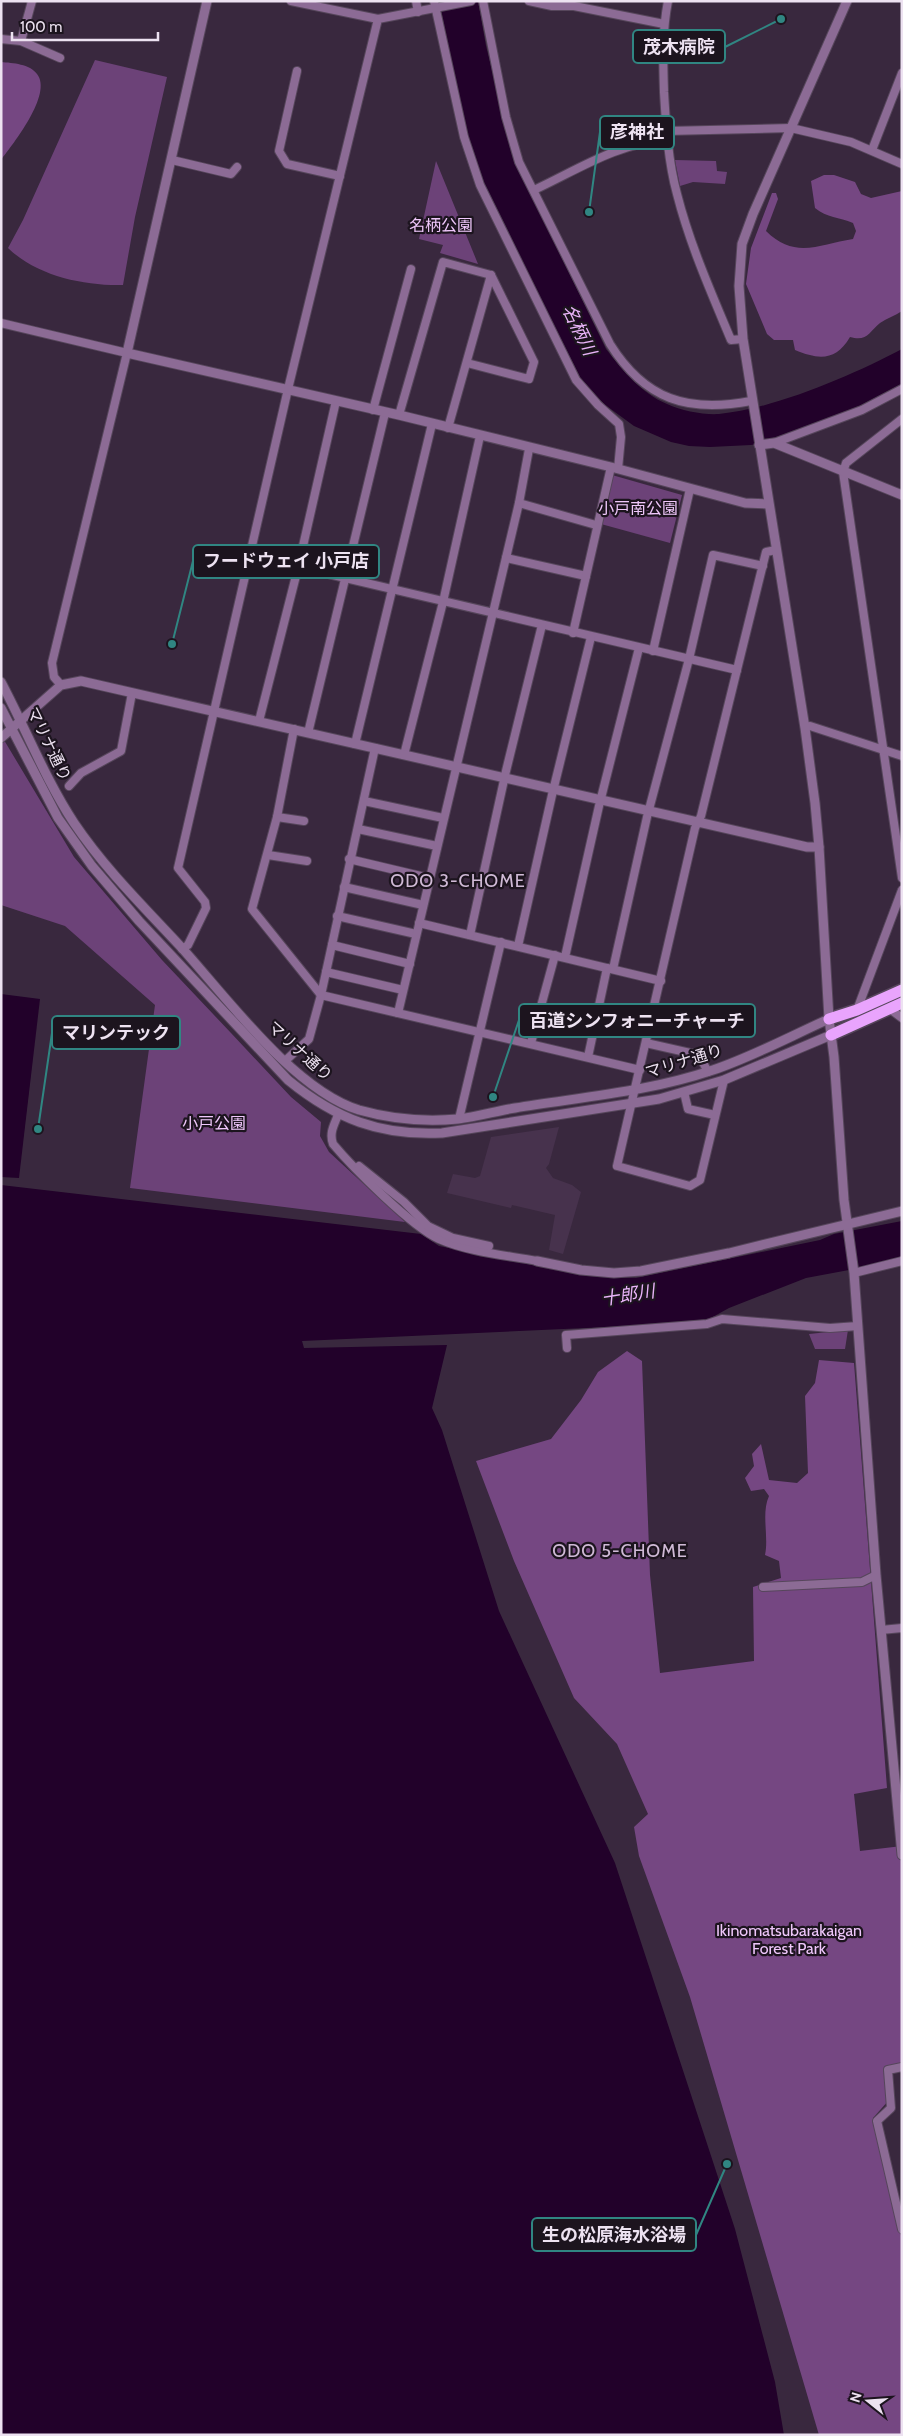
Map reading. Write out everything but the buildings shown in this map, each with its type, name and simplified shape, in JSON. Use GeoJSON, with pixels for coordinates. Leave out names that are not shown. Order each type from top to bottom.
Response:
{"type":"FeatureCollection","features":[{"type":"Feature","properties":{"kind":"main road"},"geometry":{"type":"LineString","coordinates":[[829,1019],[857,1010],[902,990]]}},
{"type":"Feature","properties":{"kind":"main road"},"geometry":{"type":"LineString","coordinates":[[831,1035],[902,1004]]}},
{"type":"Feature","properties":{"kind":"street"},"geometry":{"type":"LineString","coordinates":[[21,41],[32,1]]}},
{"type":"Feature","properties":{"kind":"street"},"geometry":{"type":"LineString","coordinates":[[60,685],[54,677],[52,663],[127,353],[207,1]]}},
{"type":"Feature","properties":{"kind":"street"},"geometry":{"type":"LineString","coordinates":[[291,1],[378,19],[418,12],[434,5],[471,1]]}},
{"type":"Feature","properties":{"kind":"street"},"geometry":{"type":"LineString","coordinates":[[416,1],[418,12]]}},
{"type":"Feature","properties":{"kind":"street"},"geometry":{"type":"LineString","coordinates":[[484,1],[506,117],[519,162],[610,344],[622,362],[650,388],[675,401],[698,406],[728,406],[752,401]]}},
{"type":"Feature","properties":{"kind":"street"},"geometry":{"type":"LineString","coordinates":[[529,1],[574,6],[664,24]]}},
{"type":"Feature","properties":{"kind":"street"},"geometry":{"type":"LineString","coordinates":[[668,1],[662,56],[666,131],[676,192],[698,264],[731,340],[743,340]]}},
{"type":"Feature","properties":{"kind":"street"},"geometry":{"type":"LineString","coordinates":[[847,1],[742,244],[739,286],[743,340],[805,728],[819,847],[829,1019],[844,1200],[854,1273],[876,1574],[900,1817],[902,1855]]}},
{"type":"Feature","properties":{"kind":"street"},"geometry":{"type":"LineString","coordinates":[[434,5],[464,137],[480,186],[576,380],[598,405],[619,424],[621,437],[615,468],[596,525],[573,632]]}},
{"type":"Feature","properties":{"kind":"street"},"geometry":{"type":"LineString","coordinates":[[182,949],[188,945],[206,908],[205,902],[178,868],[288,389],[378,19]]}},
{"type":"Feature","properties":{"kind":"street"},"geometry":{"type":"LineString","coordinates":[[1,39],[21,41],[60,58]]}},
{"type":"Feature","properties":{"kind":"street"},"geometry":{"type":"LineString","coordinates":[[297,71],[279,151],[286,164],[340,176]]}},
{"type":"Feature","properties":{"kind":"street"},"geometry":{"type":"LineString","coordinates":[[872,150],[902,73]]}},
{"type":"Feature","properties":{"kind":"street"},"geometry":{"type":"LineString","coordinates":[[666,131],[792,128],[828,136],[872,150],[902,164]]}},
{"type":"Feature","properties":{"kind":"street"},"geometry":{"type":"LineString","coordinates":[[534,190],[616,150],[643,141],[667,140]]}},
{"type":"Feature","properties":{"kind":"street"},"geometry":{"type":"LineString","coordinates":[[172,160],[231,174],[237,167]]}},
{"type":"Feature","properties":{"kind":"street"},"geometry":{"type":"LineString","coordinates":[[399,416],[443,262],[491,275],[534,362],[530,379],[467,363]]}},
{"type":"Feature","properties":{"kind":"street"},"geometry":{"type":"LineString","coordinates":[[373,410],[411,269]]}},
{"type":"Feature","properties":{"kind":"street"},"geometry":{"type":"LineString","coordinates":[[448,428],[491,275]]}},
{"type":"Feature","properties":{"kind":"street"},"geometry":{"type":"LineString","coordinates":[[1,323],[288,389],[529,449],[615,468],[745,503],[768,504]]}},
{"type":"Feature","properties":{"kind":"street"},"geometry":{"type":"LineString","coordinates":[[759,445],[774,444],[862,410],[902,389]]}},
{"type":"Feature","properties":{"kind":"street"},"geometry":{"type":"LineString","coordinates":[[259,721],[298,568],[336,401]]}},
{"type":"Feature","properties":{"kind":"street"},"geometry":{"type":"LineString","coordinates":[[308,733],[385,413]]}},
{"type":"Feature","properties":{"kind":"street"},"geometry":{"type":"LineString","coordinates":[[902,419],[846,463],[843,472],[902,878]]}},
{"type":"Feature","properties":{"kind":"street"},"geometry":{"type":"LineString","coordinates":[[355,744],[432,424]]}},
{"type":"Feature","properties":{"kind":"street"},"geometry":{"type":"LineString","coordinates":[[893,426],[902,429]]}},
{"type":"Feature","properties":{"kind":"street"},"geometry":{"type":"LineString","coordinates":[[404,755],[443,602],[480,436]]}},
{"type":"Feature","properties":{"kind":"street"},"geometry":{"type":"LineString","coordinates":[[774,444],[902,495]]}},
{"type":"Feature","properties":{"kind":"street"},"geometry":{"type":"LineString","coordinates":[[398,1012],[422,905],[520,503],[529,449]]}},
{"type":"Feature","properties":{"kind":"street"},"geometry":{"type":"LineString","coordinates":[[653,651],[690,489]]}},
{"type":"Feature","properties":{"kind":"street"},"geometry":{"type":"LineString","coordinates":[[520,503],[596,525]]}},
{"type":"Feature","properties":{"kind":"street"},"geometry":{"type":"LineString","coordinates":[[724,1080],[700,1180],[690,1186],[616,1166],[698,822],[766,552],[776,550]]}},
{"type":"Feature","properties":{"kind":"street"},"geometry":{"type":"LineString","coordinates":[[588,1057],[689,659],[713,555],[763,566]]}},
{"type":"Feature","properties":{"kind":"street"},"geometry":{"type":"LineString","coordinates":[[251,556],[737,670]]}},
{"type":"Feature","properties":{"kind":"street"},"geometry":{"type":"LineString","coordinates":[[506,558],[586,576]]}},
{"type":"Feature","properties":{"kind":"street"},"geometry":{"type":"LineString","coordinates":[[470,935],[542,625]]}},
{"type":"Feature","properties":{"kind":"street"},"geometry":{"type":"LineString","coordinates":[[518,946],[553,789],[591,637]]}},
{"type":"Feature","properties":{"kind":"street"},"geometry":{"type":"LineString","coordinates":[[565,957],[601,800],[639,648]]}},
{"type":"Feature","properties":{"kind":"street"},"geometry":{"type":"LineString","coordinates":[[1,738],[60,685],[81,681],[807,847],[819,847]]}},
{"type":"Feature","properties":{"kind":"street","name":"マリナ通り"},"geometry":{"type":"LineString","coordinates":[[1,682],[59,798],[74,823],[117,880],[182,949],[229,1004],[285,1061],[314,1087],[356,1109],[390,1118],[424,1120],[459,1119],[514,1108],[635,1090],[708,1072],[829,1019]]}},
{"type":"Feature","properties":{"kind":"street"},"geometry":{"type":"LineString","coordinates":[[69,786],[80,773],[121,751],[132,693]]}},
{"type":"Feature","properties":{"kind":"street","name":"マリナ通り"},"geometry":{"type":"LineString","coordinates":[[1,708],[58,818],[92,866],[139,921],[288,1080],[310,1098],[338,1115],[368,1126],[418,1134],[466,1130],[631,1104],[684,1092],[724,1080],[831,1035]]}},
{"type":"Feature","properties":{"kind":"street"},"geometry":{"type":"LineString","coordinates":[[805,728],[810,726],[902,756]]}},
{"type":"Feature","properties":{"kind":"street"},"geometry":{"type":"LineString","coordinates":[[294,729],[277,817],[252,909],[321,995],[640,1070]]}},
{"type":"Feature","properties":{"kind":"street"},"geometry":{"type":"LineString","coordinates":[[285,1061],[309,1039],[321,995],[375,748]]}},
{"type":"Feature","properties":{"kind":"street"},"geometry":{"type":"LineString","coordinates":[[364,801],[443,818]]}},
{"type":"Feature","properties":{"kind":"street"},"geometry":{"type":"LineString","coordinates":[[277,817],[304,821]]}},
{"type":"Feature","properties":{"kind":"street"},"geometry":{"type":"LineString","coordinates":[[358,829],[437,846]]}},
{"type":"Feature","properties":{"kind":"street"},"geometry":{"type":"LineString","coordinates":[[268,855],[307,860]]}},
{"type":"Feature","properties":{"kind":"street"},"geometry":{"type":"LineString","coordinates":[[350,859],[429,878]]}},
{"type":"Feature","properties":{"kind":"street"},"geometry":{"type":"LineString","coordinates":[[344,887],[422,905]]}},
{"type":"Feature","properties":{"kind":"street"},"geometry":{"type":"LineString","coordinates":[[857,1010],[902,890]]}},
{"type":"Feature","properties":{"kind":"street"},"geometry":{"type":"LineString","coordinates":[[338,916],[416,934]]}},
{"type":"Feature","properties":{"kind":"street"},"geometry":{"type":"LineString","coordinates":[[419,922],[661,981]]}},
{"type":"Feature","properties":{"kind":"street"},"geometry":{"type":"LineString","coordinates":[[459,1119],[501,942]]}},
{"type":"Feature","properties":{"kind":"street"},"geometry":{"type":"LineString","coordinates":[[332,945],[410,964]]}},
{"type":"Feature","properties":{"kind":"street"},"geometry":{"type":"LineString","coordinates":[[531,1043],[555,955]]}},
{"type":"Feature","properties":{"kind":"street"},"geometry":{"type":"LineString","coordinates":[[326,972],[404,990]]}},
{"type":"Feature","properties":{"kind":"street"},"geometry":{"type":"LineString","coordinates":[[890,1008],[896,1015],[902,1018]]}},
{"type":"Feature","properties":{"kind":"street"},"geometry":{"type":"LineString","coordinates":[[646,1043],[699,1055],[708,1072]]}},
{"type":"Feature","properties":{"kind":"street"},"geometry":{"type":"LineString","coordinates":[[684,1092],[688,1109],[715,1115]]}},
{"type":"Feature","properties":{"kind":"street"},"geometry":{"type":"LineString","coordinates":[[338,1115],[331,1137],[333,1144],[418,1226],[438,1238],[454,1244],[536,1261],[614,1273],[641,1271],[729,1253],[902,1211]]}},
{"type":"Feature","properties":{"kind":"street"},"geometry":{"type":"LineString","coordinates":[[854,1273],[902,1261]]}},
{"type":"Feature","properties":{"kind":"street"},"geometry":{"type":"LineString","coordinates":[[567,1348],[566,1335],[707,1324],[722,1319],[830,1328],[858,1326]]}},
{"type":"Feature","properties":{"kind":"street"},"geometry":{"type":"LineString","coordinates":[[763,1587],[862,1582],[876,1574]]}},
{"type":"Feature","properties":{"kind":"street"},"geometry":{"type":"LineString","coordinates":[[881,1630],[902,1628]]}},
{"type":"Feature","properties":{"kind":"street"},"geometry":{"type":"LineString","coordinates":[[902,2068],[888,2070],[891,2108],[877,2121],[902,2230]]}},
{"type":"Feature","properties":{"kind":"shaded area"},"geometry":{"type":"Polygon","coordinates":[[[559,1127],[549,1164],[546,1168],[553,1178],[572,1185],[581,1192],[563,1254],[549,1250],[555,1215],[512,1205],[511,1208],[447,1193],[453,1174],[475,1178],[480,1176],[491,1137],[559,1127]]]}},
{"type":"Feature","properties":{"kind":"green space"},"geometry":{"type":"Polygon","coordinates":[[[95,60],[167,77],[135,217],[123,285],[93,284],[62,277],[33,266],[8,248],[23,220],[95,60]]]}},
{"type":"Feature","properties":{"kind":"green space"},"geometry":{"type":"Polygon","coordinates":[[[1,62],[30,68],[37,74],[41,83],[40,94],[30,119],[1,160],[1,62]]]}},
{"type":"Feature","properties":{"kind":"green space"},"geometry":{"type":"Polygon","coordinates":[[[675,160],[716,161],[717,171],[727,172],[725,184],[693,182],[680,186],[675,160]]]}},
{"type":"Feature","properties":{"kind":"green space","name":"名柄公園"},"geometry":{"type":"Polygon","coordinates":[[[436,161],[478,264],[440,253],[443,245],[419,239],[436,161]]]}},
{"type":"Feature","properties":{"kind":"green space"},"geometry":{"type":"Polygon","coordinates":[[[824,175],[834,175],[855,182],[861,194],[871,198],[902,191],[902,311],[880,323],[864,337],[850,337],[839,351],[819,357],[795,350],[793,340],[774,340],[767,334],[746,284],[751,248],[772,193],[776,193],[778,199],[766,231],[777,240],[798,248],[808,248],[853,239],[856,231],[853,223],[829,216],[815,208],[811,181],[824,175]]]}},
{"type":"Feature","properties":{"kind":"green space","name":"小戸南公園"},"geometry":{"type":"Polygon","coordinates":[[[612,475],[682,495],[670,543],[601,524],[612,475]]]}},
{"type":"Feature","properties":{"kind":"green space","name":"小戸公園"},"geometry":{"type":"Polygon","coordinates":[[[1,735],[74,857],[162,960],[291,1097],[321,1122],[320,1136],[329,1152],[405,1222],[130,1188],[155,1005],[65,926],[1,905],[1,735]]]}},
{"type":"Feature","properties":{"kind":"green space"},"geometry":{"type":"Polygon","coordinates":[[[848,1330],[845,1349],[815,1349],[809,1334],[848,1330]]]}},
{"type":"Feature","properties":{"kind":"green space","name":"Ikinomatsubarakaigan Forest Park"},"geometry":{"type":"Polygon","coordinates":[[[627,1351],[642,1361],[650,1575],[660,1673],[754,1661],[753,1587],[781,1578],[779,1561],[765,1555],[765,1518],[769,1496],[764,1489],[751,1491],[745,1478],[754,1466],[752,1454],[761,1444],[769,1480],[797,1483],[808,1473],[805,1396],[815,1383],[819,1360],[854,1363],[887,1788],[854,1794],[860,1851],[902,1846],[902,2063],[886,2067],[889,2100],[873,2118],[902,2240],[902,2435],[819,2435],[690,1997],[639,1856],[634,1827],[648,1814],[617,1744],[574,1698],[514,1561],[476,1461],[551,1439],[581,1400],[598,1372],[627,1351]]]}},
{"type":"Feature","properties":{"kind":"water","name":"名柄川"},"geometry":{"type":"Polygon","coordinates":[[[439,1],[478,1],[486,46],[515,162],[606,349],[641,388],[658,399],[686,411],[719,414],[741,411],[788,398],[837,380],[902,349],[902,385],[877,399],[773,441],[751,445],[710,447],[689,446],[671,442],[634,426],[604,404],[580,377],[484,186],[467,139],[439,1]]]}},
{"type":"Feature","properties":{"kind":"water"},"geometry":{"type":"Polygon","coordinates":[[[1,994],[40,999],[19,1178],[1,1177],[1,994]]]}},
{"type":"Feature","properties":{"kind":"water","name":"十郎川"},"geometry":{"type":"Polygon","coordinates":[[[1,1185],[421,1234],[439,1246],[588,1276],[636,1278],[820,1240],[834,1234],[902,1221],[902,1256],[865,1267],[806,1278],[729,1308],[709,1319],[630,1326],[302,1341],[304,1348],[447,1345],[432,1408],[442,1430],[499,1611],[615,1863],[735,2229],[775,2382],[784,2435],[1,2435],[1,1185]]]}},
{"type":"Feature","properties":{"kind":"place","name":"茂木病院"},"geometry":{"type":"Point","coordinates":[781,19]}},
{"type":"Feature","properties":{"kind":"place","name":"彦神社"},"geometry":{"type":"Point","coordinates":[589,212]}},
{"type":"Feature","properties":{"kind":"place","name":"フードウェイ 小戸店"},"geometry":{"type":"Point","coordinates":[172,644]}},
{"type":"Feature","properties":{"kind":"place","name":"百道シンフォニーチャーチ"},"geometry":{"type":"Point","coordinates":[493,1097]}},
{"type":"Feature","properties":{"kind":"place","name":"マリンテック"},"geometry":{"type":"Point","coordinates":[38,1129]}},
{"type":"Feature","properties":{"kind":"place","name":"生の松原海水浴場"},"geometry":{"type":"Point","coordinates":[727,2164]}},
{"type":"Feature","properties":{"kind":"district","name":"ODO 3-CHOME"},"geometry":{"type":"Point","coordinates":[458,881]}},
{"type":"Feature","properties":{"kind":"district","name":"ODO 5-CHOME"},"geometry":{"type":"Point","coordinates":[620,1551]}}]}
